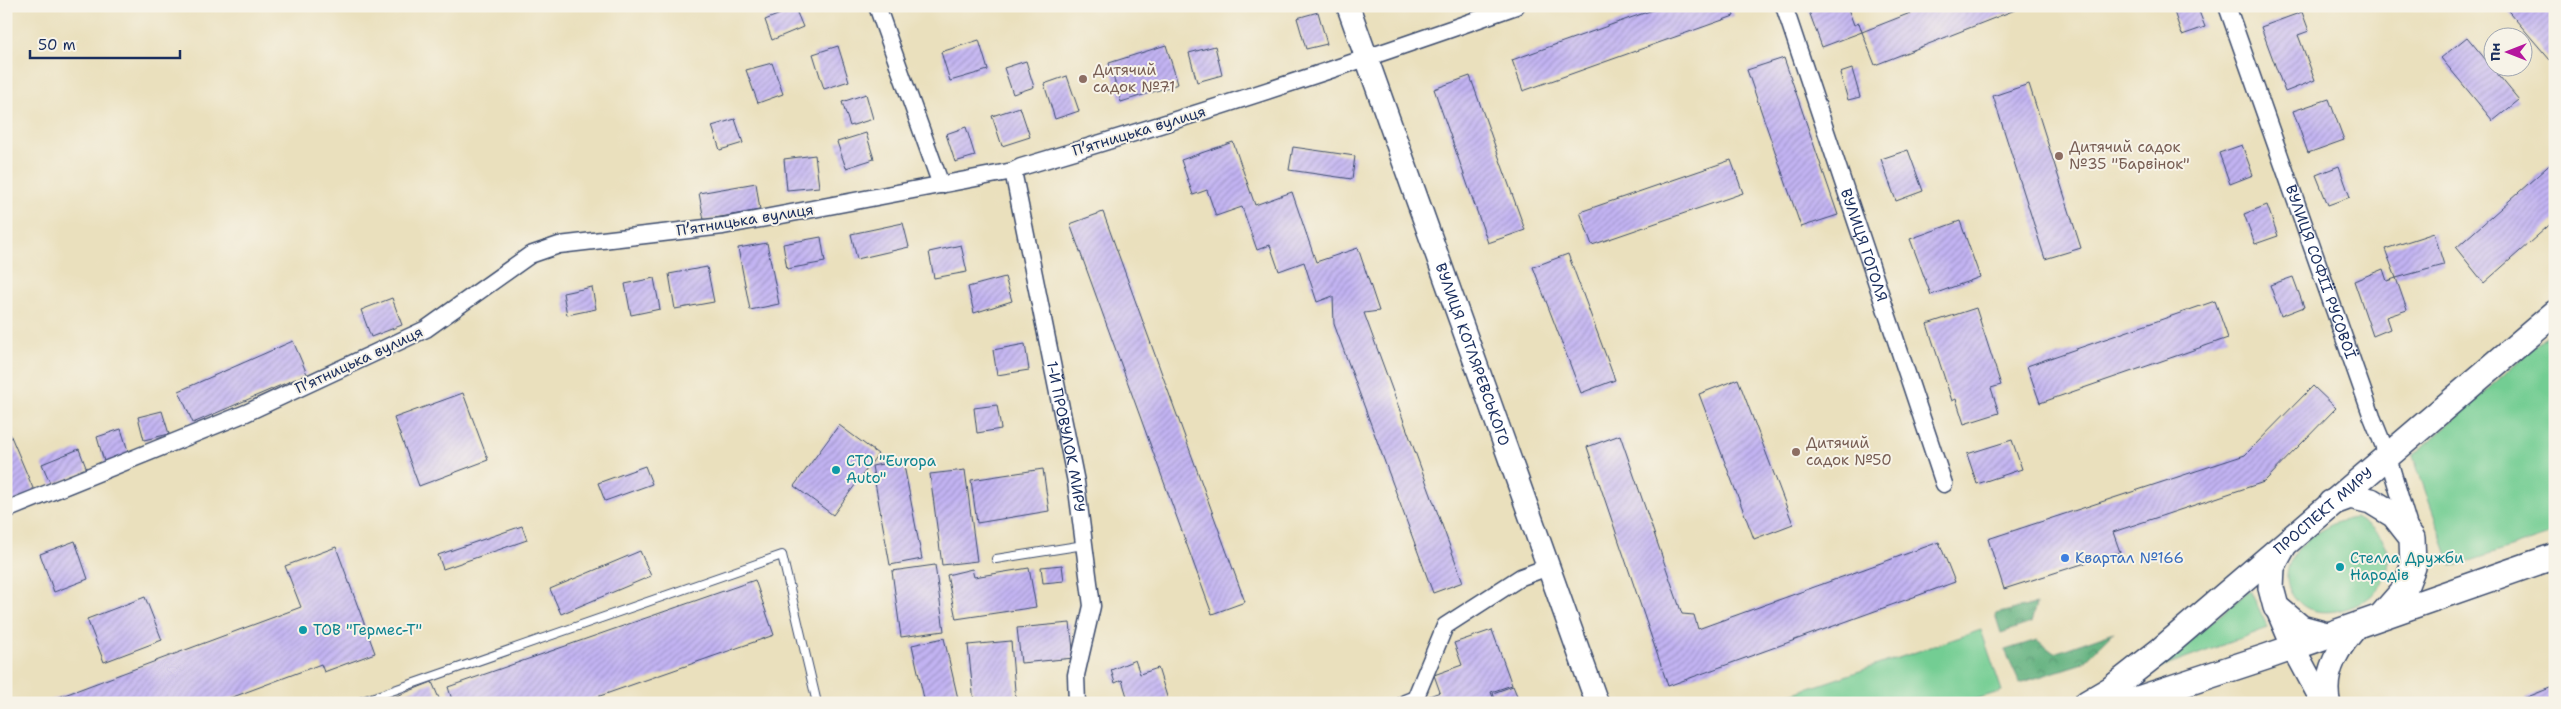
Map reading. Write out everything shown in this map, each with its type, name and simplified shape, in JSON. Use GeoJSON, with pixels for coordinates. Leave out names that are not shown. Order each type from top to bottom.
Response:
{"type":"FeatureCollection","features":[{"type":"Feature","properties":{"kind":"main road","name":"ПРОСПЕКТ МИРУ"},"geometry":{"type":"LineString","coordinates":[[2087,703],[2126,678],[2555,313]]}},
{"type":"Feature","properties":{"kind":"main road"},"geometry":{"type":"LineString","coordinates":[[2330,504],[2350,496],[2371,501],[2394,515],[2412,538],[2413,567],[2404,590],[2372,619]]}},
{"type":"Feature","properties":{"kind":"main road"},"geometry":{"type":"LineString","coordinates":[[2284,544],[2272,568],[2271,588],[2276,607],[2301,628],[2327,635]]}},
{"type":"Feature","properties":{"kind":"main road"},"geometry":{"type":"LineString","coordinates":[[2126,703],[2555,556]]}},
{"type":"Feature","properties":{"kind":"street"},"geometry":{"type":"LineString","coordinates":[[877,6],[941,185]]}},
{"type":"Feature","properties":{"kind":"street","name":"ВУЛИЦЯ КОТЛЯРЕВСЬКОГО"},"geometry":{"type":"LineString","coordinates":[[1348,6],[1597,703]]}},
{"type":"Feature","properties":{"kind":"street","name":"Пʼятницька вулиця"},"geometry":{"type":"LineString","coordinates":[[6,510],[246,413],[426,329],[530,255],[559,245],[723,226],[1014,171],[1022,167],[1156,128],[1367,59],[1516,6]]}},
{"type":"Feature","properties":{"kind":"street","name":"ВУЛИЦЯ ГОГОЛЯ"},"geometry":{"type":"LineString","coordinates":[[1784,6],[1944,484]]}},
{"type":"Feature","properties":{"kind":"street","name":"ВУЛИЦЯ СОФІЇ РУСОВОЇ"},"geometry":{"type":"LineString","coordinates":[[2227,6],[2372,417],[2388,454],[2412,538]]}},
{"type":"Feature","properties":{"kind":"street","name":"1-Й ПРОВУЛОК МИРУ"},"geometry":{"type":"LineString","coordinates":[[1014,171],[1076,482],[1092,606],[1076,675],[1077,703]]}},
{"type":"Feature","properties":{"kind":"street"},"geometry":{"type":"LineString","coordinates":[[1405,703],[1415,699],[1445,626],[1521,578],[1548,567]]}},
{"type":"Feature","properties":{"kind":"street"},"geometry":{"type":"LineString","coordinates":[[2276,607],[2293,647],[2323,703]]}},
{"type":"Feature","properties":{"kind":"street"},"geometry":{"type":"LineString","coordinates":[[2329,703],[2326,689],[2334,660],[2344,641],[2372,619]]}},
{"type":"Feature","properties":{"kind":"lane"},"geometry":{"type":"LineString","coordinates":[[996,558],[1084,545]]}},
{"type":"Feature","properties":{"kind":"lane"},"geometry":{"type":"LineString","coordinates":[[356,703],[782,554],[817,703]]}},
{"type":"Feature","properties":{"kind":"green space"},"geometry":{"type":"Polygon","coordinates":[[[2555,329],[2555,533],[2452,567],[2413,456],[2555,329]]]}},
{"type":"Feature","properties":{"kind":"green space"},"geometry":{"type":"Polygon","coordinates":[[[2355,518],[2367,524],[2383,540],[2389,560],[2382,582],[2367,599],[2349,608],[2328,612],[2309,609],[2301,604],[2290,590],[2287,576],[2290,562],[2311,537],[2340,521],[2355,518]]]}},
{"type":"Feature","properties":{"kind":"green space"},"geometry":{"type":"Polygon","coordinates":[[[2250,590],[2268,628],[2153,671],[2250,590]]]}},
{"type":"Feature","properties":{"kind":"green space"},"geometry":{"type":"Polygon","coordinates":[[[2036,604],[2031,623],[2001,633],[1995,614],[2036,604]]]}},
{"type":"Feature","properties":{"kind":"green space"},"geometry":{"type":"Polygon","coordinates":[[[1981,630],[2002,691],[1964,703],[1765,703],[1981,630]]]}},
{"type":"Feature","properties":{"kind":"green space"},"geometry":{"type":"Polygon","coordinates":[[[2114,632],[2083,663],[2020,683],[2005,650],[2037,640],[2054,653],[2114,632]]]}},
{"type":"Feature","properties":{"kind":"building"},"geometry":{"type":"Polygon","coordinates":[[[1664,6],[1731,6],[1734,16],[1523,91],[1512,60],[1664,6]]]}},
{"type":"Feature","properties":{"kind":"building"},"geometry":{"type":"Polygon","coordinates":[[[1807,6],[1847,6],[1854,25],[1859,23],[1862,32],[1822,47],[1807,6]]]}},
{"type":"Feature","properties":{"kind":"building"},"geometry":{"type":"Polygon","coordinates":[[[1928,6],[2019,6],[2020,8],[1875,65],[1862,32],[1928,6]]]}},
{"type":"Feature","properties":{"kind":"building"},"geometry":{"type":"Polygon","coordinates":[[[2172,6],[2197,6],[2205,27],[2182,35],[2172,6]]]}},
{"type":"Feature","properties":{"kind":"building"},"geometry":{"type":"Polygon","coordinates":[[[2504,6],[2555,6],[2555,56],[2550,60],[2534,41],[2534,28],[2523,28],[2504,6]]]}},
{"type":"Feature","properties":{"kind":"building"},"geometry":{"type":"Polygon","coordinates":[[[795,8],[803,27],[772,40],[765,20],[795,8]]]}},
{"type":"Feature","properties":{"kind":"building"},"geometry":{"type":"Polygon","coordinates":[[[1318,12],[1327,44],[1306,49],[1297,18],[1318,12]]]}},
{"type":"Feature","properties":{"kind":"building"},"geometry":{"type":"Polygon","coordinates":[[[2302,12],[2309,31],[2298,35],[2315,80],[2285,92],[2261,27],[2302,12]]]}},
{"type":"Feature","properties":{"kind":"building"},"geometry":{"type":"Polygon","coordinates":[[[2467,37],[2484,58],[2484,78],[2501,78],[2519,100],[2493,121],[2441,58],[2467,37]]]}},
{"type":"Feature","properties":{"kind":"building"},"geometry":{"type":"Polygon","coordinates":[[[979,40],[988,70],[950,81],[941,52],[979,40]]]}},
{"type":"Feature","properties":{"kind":"building"},"geometry":{"type":"Polygon","coordinates":[[[1166,45],[1178,84],[1121,102],[1109,63],[1166,45]]]}},
{"type":"Feature","properties":{"kind":"building"},"geometry":{"type":"Polygon","coordinates":[[[838,46],[849,81],[824,89],[813,54],[838,46]]]}},
{"type":"Feature","properties":{"kind":"building"},"geometry":{"type":"Polygon","coordinates":[[[1215,46],[1222,75],[1197,82],[1189,53],[1215,46]]]}},
{"type":"Feature","properties":{"kind":"building"},"geometry":{"type":"Polygon","coordinates":[[[1784,58],[1838,215],[1801,227],[1747,70],[1784,58]]]}},
{"type":"Feature","properties":{"kind":"building"},"geometry":{"type":"Polygon","coordinates":[[[1026,61],[1034,87],[1013,94],[1004,68],[1026,61]]]}},
{"type":"Feature","properties":{"kind":"building"},"geometry":{"type":"Polygon","coordinates":[[[772,63],[783,94],[758,103],[746,70],[772,63]]]}},
{"type":"Feature","properties":{"kind":"building"},"geometry":{"type":"Polygon","coordinates":[[[1852,69],[1860,97],[1848,100],[1840,73],[1852,69]]]}},
{"type":"Feature","properties":{"kind":"building"},"geometry":{"type":"Polygon","coordinates":[[[1067,76],[1079,111],[1055,119],[1044,84],[1067,76]]]}},
{"type":"Feature","properties":{"kind":"building"},"geometry":{"type":"Polygon","coordinates":[[[1470,76],[1525,230],[1488,243],[1434,89],[1470,76]]]}},
{"type":"Feature","properties":{"kind":"building"},"geometry":{"type":"Polygon","coordinates":[[[2029,84],[2081,248],[2045,259],[1993,96],[2029,84]]]}},
{"type":"Feature","properties":{"kind":"building"},"geometry":{"type":"Polygon","coordinates":[[[866,94],[873,119],[850,126],[842,102],[866,94]]]}},
{"type":"Feature","properties":{"kind":"building"},"geometry":{"type":"Polygon","coordinates":[[[2329,99],[2344,140],[2308,153],[2293,111],[2329,99]]]}},
{"type":"Feature","properties":{"kind":"building"},"geometry":{"type":"Polygon","coordinates":[[[1020,107],[1030,137],[1002,146],[992,116],[1020,107]]]}},
{"type":"Feature","properties":{"kind":"building"},"geometry":{"type":"Polygon","coordinates":[[[735,119],[743,143],[720,150],[712,126],[735,119]]]}},
{"type":"Feature","properties":{"kind":"building"},"geometry":{"type":"Polygon","coordinates":[[[966,127],[975,156],[955,162],[946,134],[966,127]]]}},
{"type":"Feature","properties":{"kind":"building"},"geometry":{"type":"Polygon","coordinates":[[[866,133],[874,159],[846,168],[837,142],[866,133]]]}},
{"type":"Feature","properties":{"kind":"building"},"geometry":{"type":"Polygon","coordinates":[[[1233,142],[1255,205],[1292,192],[1316,262],[1358,248],[1379,311],[1364,313],[1463,582],[1433,593],[1334,324],[1333,296],[1317,302],[1304,262],[1279,271],[1270,245],[1257,250],[1242,207],[1216,216],[1207,190],[1193,195],[1181,160],[1233,142]]]}},
{"type":"Feature","properties":{"kind":"building"},"geometry":{"type":"Polygon","coordinates":[[[2242,145],[2253,175],[2230,184],[2219,153],[2242,145]]]}},
{"type":"Feature","properties":{"kind":"building"},"geometry":{"type":"Polygon","coordinates":[[[1293,147],[1355,156],[1352,179],[1289,170],[1293,147]]]}},
{"type":"Feature","properties":{"kind":"building"},"geometry":{"type":"Polygon","coordinates":[[[1908,150],[1923,191],[1896,201],[1881,159],[1908,150]]]}},
{"type":"Feature","properties":{"kind":"building"},"geometry":{"type":"Polygon","coordinates":[[[815,155],[819,187],[787,190],[784,159],[815,155]]]}},
{"type":"Feature","properties":{"kind":"building"},"geometry":{"type":"Polygon","coordinates":[[[1731,160],[1743,193],[1592,245],[1580,212],[1731,160]]]}},
{"type":"Feature","properties":{"kind":"building"},"geometry":{"type":"Polygon","coordinates":[[[2555,160],[2555,220],[2484,283],[2456,248],[2555,160]]]}},
{"type":"Feature","properties":{"kind":"building"},"geometry":{"type":"Polygon","coordinates":[[[2339,166],[2350,197],[2328,205],[2316,175],[2339,166]]]}},
{"type":"Feature","properties":{"kind":"building"},"geometry":{"type":"Polygon","coordinates":[[[756,183],[760,210],[704,220],[699,193],[756,183]]]}},
{"type":"Feature","properties":{"kind":"building"},"geometry":{"type":"Polygon","coordinates":[[[2267,205],[2278,236],[2255,244],[2244,214],[2267,205]]]}},
{"type":"Feature","properties":{"kind":"building"},"geometry":{"type":"Polygon","coordinates":[[[1103,212],[1245,602],[1212,614],[1070,224],[1103,212]]]}},
{"type":"Feature","properties":{"kind":"building"},"geometry":{"type":"Polygon","coordinates":[[[1960,221],[1980,277],[1931,295],[1910,239],[1960,221]]]}},
{"type":"Feature","properties":{"kind":"building"},"geometry":{"type":"Polygon","coordinates":[[[903,223],[909,247],[857,259],[851,234],[903,223]]]}},
{"type":"Feature","properties":{"kind":"building"},"geometry":{"type":"Polygon","coordinates":[[[2434,233],[2444,265],[2396,278],[2385,249],[2434,233]]]}},
{"type":"Feature","properties":{"kind":"building"},"geometry":{"type":"Polygon","coordinates":[[[821,237],[825,262],[787,269],[783,244],[821,237]]]}},
{"type":"Feature","properties":{"kind":"building"},"geometry":{"type":"Polygon","coordinates":[[[767,243],[779,304],[750,310],[738,248],[767,243]]]}},
{"type":"Feature","properties":{"kind":"building"},"geometry":{"type":"Polygon","coordinates":[[[961,245],[967,272],[934,278],[929,252],[961,245]]]}},
{"type":"Feature","properties":{"kind":"building"},"geometry":{"type":"Polygon","coordinates":[[[1568,254],[1615,380],[1581,393],[1533,267],[1568,254]]]}},
{"type":"Feature","properties":{"kind":"building"},"geometry":{"type":"Polygon","coordinates":[[[707,267],[714,302],[675,309],[669,274],[707,267]]]}},
{"type":"Feature","properties":{"kind":"building"},"geometry":{"type":"Polygon","coordinates":[[[2383,269],[2387,281],[2396,278],[2407,310],[2386,317],[2390,329],[2373,336],[2354,281],[2383,269]]]}},
{"type":"Feature","properties":{"kind":"building"},"geometry":{"type":"Polygon","coordinates":[[[1005,277],[1012,301],[974,313],[968,287],[1005,277]]]}},
{"type":"Feature","properties":{"kind":"building"},"geometry":{"type":"Polygon","coordinates":[[[2293,277],[2304,307],[2281,316],[2270,285],[2293,277]]]}},
{"type":"Feature","properties":{"kind":"building"},"geometry":{"type":"Polygon","coordinates":[[[654,278],[660,309],[631,315],[625,284],[654,278]]]}},
{"type":"Feature","properties":{"kind":"building"},"geometry":{"type":"Polygon","coordinates":[[[592,287],[596,309],[567,315],[563,293],[592,287]]]}},
{"type":"Feature","properties":{"kind":"building"},"geometry":{"type":"Polygon","coordinates":[[[392,298],[402,325],[371,337],[361,310],[392,298]]]}},
{"type":"Feature","properties":{"kind":"building"},"geometry":{"type":"Polygon","coordinates":[[[2215,301],[2228,338],[2040,403],[2027,366],[2215,301]]]}},
{"type":"Feature","properties":{"kind":"building"},"geometry":{"type":"Polygon","coordinates":[[[1976,308],[2001,385],[1991,388],[1999,413],[1964,424],[1956,399],[1952,401],[1927,324],[1976,308]]]}},
{"type":"Feature","properties":{"kind":"building"},"geometry":{"type":"Polygon","coordinates":[[[293,341],[307,374],[193,423],[179,391],[293,341]]]}},
{"type":"Feature","properties":{"kind":"building"},"geometry":{"type":"Polygon","coordinates":[[[1025,344],[1029,370],[997,375],[993,350],[1025,344]]]}},
{"type":"Feature","properties":{"kind":"building"},"geometry":{"type":"Polygon","coordinates":[[[1738,379],[1793,524],[1754,539],[1699,394],[1738,379]]]}},
{"type":"Feature","properties":{"kind":"building"},"geometry":{"type":"Polygon","coordinates":[[[2313,386],[2336,408],[2264,482],[2113,532],[2120,552],[2004,589],[1988,539],[2245,455],[2313,386]]]}},
{"type":"Feature","properties":{"kind":"building"},"geometry":{"type":"Polygon","coordinates":[[[463,393],[488,460],[419,486],[394,418],[463,393]]]}},
{"type":"Feature","properties":{"kind":"building"},"geometry":{"type":"Polygon","coordinates":[[[997,405],[1001,429],[977,433],[974,408],[997,405]]]}},
{"type":"Feature","properties":{"kind":"building"},"geometry":{"type":"Polygon","coordinates":[[[162,411],[169,434],[144,440],[138,417],[162,411]]]}},
{"type":"Feature","properties":{"kind":"building","name":"СТО \"Europa Auto\""},"geometry":{"type":"Polygon","coordinates":[[[839,425],[878,454],[833,515],[794,486],[839,425]]]}},
{"type":"Feature","properties":{"kind":"building"},"geometry":{"type":"Polygon","coordinates":[[[121,429],[130,457],[105,465],[97,437],[121,429]]]}},
{"type":"Feature","properties":{"kind":"building"},"geometry":{"type":"Polygon","coordinates":[[[10,434],[35,493],[6,505],[6,435],[10,434]]]}},
{"type":"Feature","properties":{"kind":"building"},"geometry":{"type":"Polygon","coordinates":[[[1620,435],[1682,614],[1694,615],[1698,629],[1939,542],[1955,582],[1668,686],[1587,447],[1620,435]]]}},
{"type":"Feature","properties":{"kind":"building"},"geometry":{"type":"Polygon","coordinates":[[[2012,440],[2022,469],[1977,484],[1967,454],[2012,440]]]}},
{"type":"Feature","properties":{"kind":"building"},"geometry":{"type":"Polygon","coordinates":[[[79,449],[87,470],[51,485],[42,464],[79,449]]]}},
{"type":"Feature","properties":{"kind":"building"},"geometry":{"type":"Polygon","coordinates":[[[903,460],[922,559],[890,565],[872,466],[903,460]]]}},
{"type":"Feature","properties":{"kind":"building"},"geometry":{"type":"Polygon","coordinates":[[[645,466],[652,484],[605,501],[598,483],[645,466]]]}},
{"type":"Feature","properties":{"kind":"building"},"geometry":{"type":"Polygon","coordinates":[[[1043,469],[1049,511],[977,523],[971,480],[1043,469]]]}},
{"type":"Feature","properties":{"kind":"building"},"geometry":{"type":"Polygon","coordinates":[[[965,470],[977,561],[942,565],[930,474],[965,470]]]}},
{"type":"Feature","properties":{"kind":"building"},"geometry":{"type":"Polygon","coordinates":[[[522,526],[527,540],[443,569],[438,555],[522,526]]]}},
{"type":"Feature","properties":{"kind":"building"},"geometry":{"type":"Polygon","coordinates":[[[75,541],[88,579],[54,592],[40,554],[75,541]]]}},
{"type":"Feature","properties":{"kind":"building","name":"ТОВ \"Гермес-Т\""},"geometry":{"type":"Polygon","coordinates":[[[336,547],[375,653],[324,672],[321,664],[217,703],[43,703],[301,607],[285,566],[336,547]]]}},
{"type":"Feature","properties":{"kind":"building"},"geometry":{"type":"Polygon","coordinates":[[[640,551],[651,576],[561,614],[550,589],[640,551]]]}},
{"type":"Feature","properties":{"kind":"building"},"geometry":{"type":"Polygon","coordinates":[[[935,565],[944,631],[901,637],[892,571],[935,565]]]}},
{"type":"Feature","properties":{"kind":"building"},"geometry":{"type":"Polygon","coordinates":[[[1062,565],[1064,581],[1043,583],[1041,567],[1062,565]]]}},
{"type":"Feature","properties":{"kind":"building"},"geometry":{"type":"Polygon","coordinates":[[[1029,568],[1036,607],[956,619],[947,575],[972,569],[974,577],[1029,568]]]}},
{"type":"Feature","properties":{"kind":"building"},"geometry":{"type":"Polygon","coordinates":[[[755,580],[774,635],[580,703],[453,703],[448,687],[755,580]]]}},
{"type":"Feature","properties":{"kind":"building"},"geometry":{"type":"Polygon","coordinates":[[[145,597],[162,640],[104,662],[87,619],[145,597]]]}},
{"type":"Feature","properties":{"kind":"building"},"geometry":{"type":"Polygon","coordinates":[[[1070,623],[1074,658],[1021,663],[1017,628],[1070,623]]]}},
{"type":"Feature","properties":{"kind":"building"},"geometry":{"type":"Polygon","coordinates":[[[1492,630],[1512,685],[1491,692],[1495,703],[1411,703],[1440,692],[1434,675],[1462,665],[1454,643],[1492,630]]]}},
{"type":"Feature","properties":{"kind":"building"},"geometry":{"type":"Polygon","coordinates":[[[944,638],[959,703],[925,703],[912,645],[944,638]]]}},
{"type":"Feature","properties":{"kind":"building"},"geometry":{"type":"Polygon","coordinates":[[[1011,641],[1016,703],[974,703],[968,645],[1011,641]]]}},
{"type":"Feature","properties":{"kind":"building"},"geometry":{"type":"Polygon","coordinates":[[[1135,660],[1140,674],[1158,668],[1169,703],[1129,703],[1122,680],[1115,683],[1111,670],[1135,660]]]}},
{"type":"Feature","properties":{"kind":"building"},"geometry":{"type":"Polygon","coordinates":[[[432,682],[441,703],[379,703],[432,682]]]}},
{"type":"Feature","properties":{"kind":"building"},"geometry":{"type":"Polygon","coordinates":[[[1513,686],[1520,703],[1496,703],[1493,693],[1513,686]]]}},
{"type":"Feature","properties":{"kind":"building"},"geometry":{"type":"Polygon","coordinates":[[[2555,686],[2555,703],[2527,703],[2525,698],[2555,686]]]}},
{"type":"Feature","properties":{"kind":"place","name":"Дитячий садок №71"},"geometry":{"type":"Point","coordinates":[1083,79]}},
{"type":"Feature","properties":{"kind":"place","name":"Дитячий садок №35 \"Барвінок\""},"geometry":{"type":"Point","coordinates":[2059,156]}},
{"type":"Feature","properties":{"kind":"place","name":"Дитячий садок №50"},"geometry":{"type":"Point","coordinates":[1796,452]}},
{"type":"Feature","properties":{"kind":"place","name":"СТО \"Europa Auto\""},"geometry":{"type":"Point","coordinates":[836,470]}},
{"type":"Feature","properties":{"kind":"place","name":"Квартал №166"},"geometry":{"type":"Point","coordinates":[2065,558]}},
{"type":"Feature","properties":{"kind":"place","name":"Стелла Дружби Народiв"},"geometry":{"type":"Point","coordinates":[2340,567]}},
{"type":"Feature","properties":{"kind":"place","name":"ТОВ \"Гермес-Т\""},"geometry":{"type":"Point","coordinates":[303,630]}}]}
